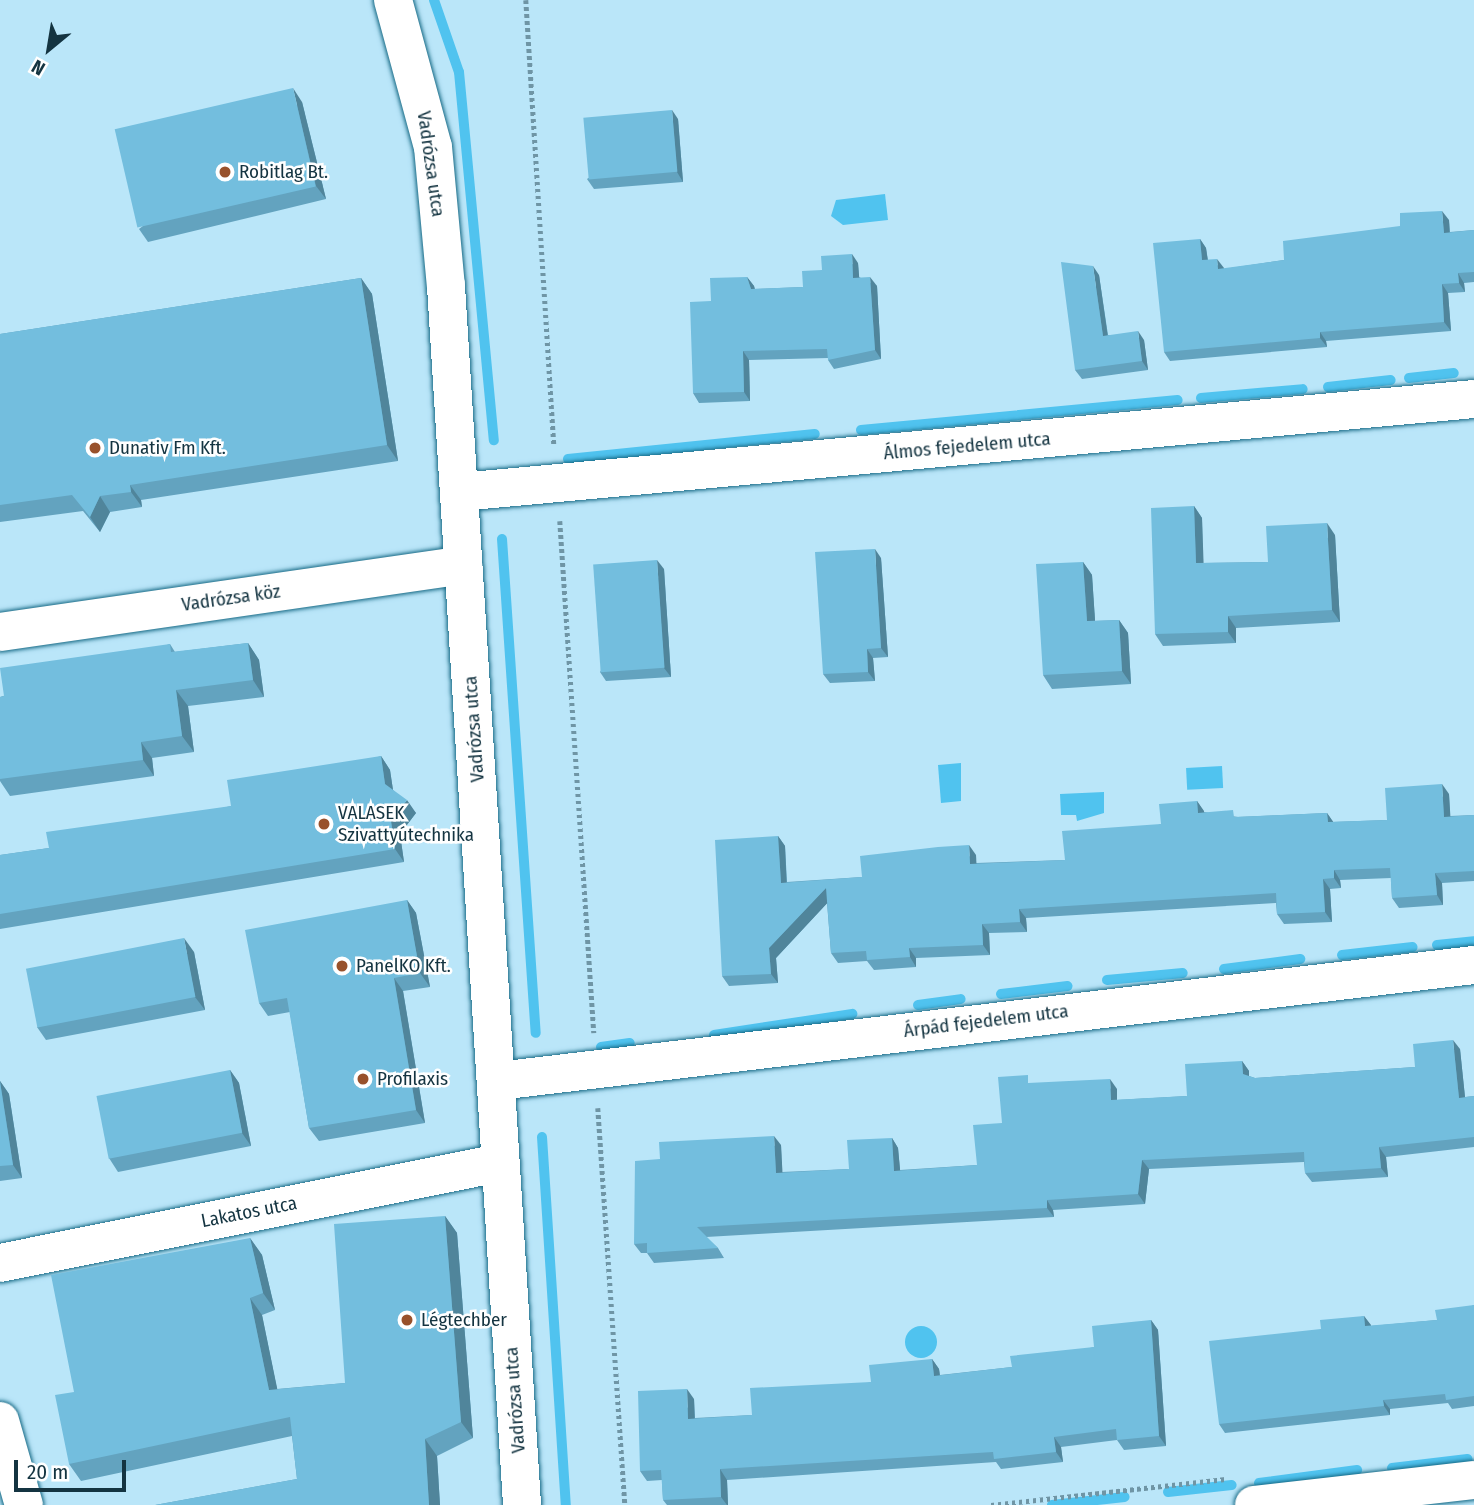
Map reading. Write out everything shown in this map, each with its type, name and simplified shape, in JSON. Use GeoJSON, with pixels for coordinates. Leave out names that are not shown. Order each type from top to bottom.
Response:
{"type":"FeatureCollection","features":[{"type":"Feature","properties":{"kind":"street","name":"Vadrózsa utca"},"geometry":{"type":"LineString","coordinates":[[393,0],[433,147],[460,492],[522,1505]]}},
{"type":"Feature","properties":{"kind":"street","name":"Álmos fejedelem utca"},"geometry":{"type":"LineString","coordinates":[[460,492],[1474,399]]}},
{"type":"Feature","properties":{"kind":"street","name":"Vadrózsa köz"},"geometry":{"type":"LineString","coordinates":[[0,632],[463,565]]}},
{"type":"Feature","properties":{"kind":"street","name":"Árpád fejedelem utca"},"geometry":{"type":"LineString","coordinates":[[498,1081],[1474,965]]}},
{"type":"Feature","properties":{"kind":"street","name":"Lakatos utca"},"geometry":{"type":"LineString","coordinates":[[0,1263],[499,1163]]}},
{"type":"Feature","properties":{"kind":"street"},"geometry":{"type":"LineString","coordinates":[[0,1421],[24,1505]]}},
{"type":"Feature","properties":{"kind":"street"},"geometry":{"type":"LineString","coordinates":[[1254,1505],[1474,1480]]}},
{"type":"Feature","properties":{"kind":"path"},"geometry":{"type":"LineString","coordinates":[[526,0],[625,1505]]}},
{"type":"Feature","properties":{"kind":"water"},"geometry":{"type":"Polygon","coordinates":[[[885,194],[888,220],[843,225],[831,216],[836,200],[885,194]]]}},
{"type":"Feature","properties":{"kind":"water"},"geometry":{"type":"Polygon","coordinates":[[[961,763],[961,801],[941,803],[938,765],[961,763]]]}},
{"type":"Feature","properties":{"kind":"water"},"geometry":{"type":"Polygon","coordinates":[[[1222,766],[1223,788],[1187,790],[1186,768],[1222,766]]]}},
{"type":"Feature","properties":{"kind":"water"},"geometry":{"type":"Polygon","coordinates":[[[1104,792],[1104,813],[1077,821],[1076,815],[1061,815],[1060,794],[1104,792]]]}},
{"type":"Feature","properties":{"kind":"water"},"geometry":{"type":"Polygon","coordinates":[[[921,1326],[932,1331],[937,1342],[932,1353],[921,1358],[910,1353],[905,1342],[910,1331],[921,1326]]]}},
{"type":"Feature","properties":{"kind":"building","name":"Robitlag Bt."},"geometry":{"type":"Polygon","coordinates":[[[293,88],[316,186],[137,228],[115,129],[293,88]]]}},
{"type":"Feature","properties":{"kind":"building"},"geometry":{"type":"Polygon","coordinates":[[[672,110],[677,172],[589,180],[583,118],[672,110]]]}},
{"type":"Feature","properties":{"kind":"building"},"geometry":{"type":"Polygon","coordinates":[[[1442,211],[1444,233],[1474,230],[1474,272],[1458,273],[1459,283],[1442,284],[1444,322],[1320,332],[1320,338],[1164,352],[1153,243],[1200,239],[1202,260],[1217,259],[1218,269],[1284,260],[1283,241],[1400,226],[1400,213],[1442,211]]]}},
{"type":"Feature","properties":{"kind":"building"},"geometry":{"type":"Polygon","coordinates":[[[852,254],[853,278],[870,277],[875,350],[828,360],[827,349],[743,351],[744,392],[693,393],[690,302],[711,301],[710,278],[747,277],[751,289],[803,287],[802,271],[822,270],[821,256],[852,254]]]}},
{"type":"Feature","properties":{"kind":"building"},"geometry":{"type":"Polygon","coordinates":[[[1061,262],[1093,266],[1103,336],[1138,331],[1142,361],[1075,370],[1061,262]]]}},
{"type":"Feature","properties":{"kind":"building"},"geometry":{"type":"Polygon","coordinates":[[[361,278],[387,445],[130,485],[131,492],[100,496],[90,517],[72,495],[0,505],[0,334],[361,278]]]}},
{"type":"Feature","properties":{"kind":"building"},"geometry":{"type":"Polygon","coordinates":[[[1194,506],[1196,563],[1268,562],[1266,526],[1327,523],[1332,610],[1228,616],[1228,632],[1155,634],[1151,508],[1194,506]]]}},
{"type":"Feature","properties":{"kind":"building"},"geometry":{"type":"Polygon","coordinates":[[[875,549],[881,648],[867,649],[868,672],[823,674],[815,552],[875,549]]]}},
{"type":"Feature","properties":{"kind":"building"},"geometry":{"type":"Polygon","coordinates":[[[657,560],[665,668],[601,672],[593,564],[657,560]]]}},
{"type":"Feature","properties":{"kind":"building"},"geometry":{"type":"Polygon","coordinates":[[[1083,562],[1087,621],[1119,620],[1122,671],[1043,675],[1036,564],[1083,562]]]}},
{"type":"Feature","properties":{"kind":"building"},"geometry":{"type":"Polygon","coordinates":[[[248,643],[253,680],[176,690],[182,736],[141,742],[143,760],[0,779],[0,697],[4,696],[0,668],[170,644],[171,652],[248,643]]]}},
{"type":"Feature","properties":{"kind":"building"},"geometry":{"type":"Polygon","coordinates":[[[381,756],[385,784],[407,800],[391,821],[395,849],[0,914],[0,855],[49,848],[46,832],[231,806],[227,780],[381,756]]]}},
{"type":"Feature","properties":{"kind":"building"},"geometry":{"type":"Polygon","coordinates":[[[1442,784],[1444,817],[1474,815],[1474,871],[1435,873],[1437,895],[1392,898],[1390,868],[1334,870],[1334,878],[1323,879],[1325,912],[1277,914],[1276,893],[1019,909],[1020,922],[982,924],[983,945],[909,948],[910,957],[867,960],[866,951],[831,953],[826,888],[769,948],[771,974],[722,976],[715,840],[778,836],[781,883],[862,877],[860,856],[938,847],[969,845],[970,864],[1065,860],[1062,831],[1161,824],[1159,804],[1197,801],[1198,813],[1233,810],[1234,817],[1327,813],[1328,822],[1387,820],[1385,788],[1442,784]]]}},
{"type":"Feature","properties":{"kind":"building"},"geometry":{"type":"Polygon","coordinates":[[[407,900],[420,973],[394,978],[416,1110],[309,1128],[287,998],[259,1003],[245,930],[407,900]]]}},
{"type":"Feature","properties":{"kind":"building"},"geometry":{"type":"Polygon","coordinates":[[[184,938],[195,997],[37,1028],[26,969],[184,938]]]}},
{"type":"Feature","properties":{"kind":"building"},"geometry":{"type":"Polygon","coordinates":[[[1453,1040],[1459,1098],[1474,1096],[1474,1137],[1379,1147],[1381,1168],[1305,1173],[1304,1152],[1142,1160],[1138,1194],[1047,1200],[1047,1208],[697,1227],[718,1248],[647,1253],[647,1243],[634,1244],[635,1161],[660,1159],[659,1142],[774,1136],[776,1173],[849,1169],[847,1140],[892,1138],[894,1171],[977,1165],[973,1125],[1002,1123],[998,1077],[1028,1075],[1028,1083],[1110,1079],[1111,1100],[1187,1096],[1185,1064],[1242,1061],[1243,1074],[1255,1078],[1415,1067],[1413,1044],[1453,1040]]]}},
{"type":"Feature","properties":{"kind":"building"},"geometry":{"type":"Polygon","coordinates":[[[230,1070],[242,1133],[109,1159],[96,1096],[230,1070]]]}},
{"type":"Feature","properties":{"kind":"building"},"geometry":{"type":"Polygon","coordinates":[[[0,1082],[13,1165],[0,1166],[0,1082]]]}},
{"type":"Feature","properties":{"kind":"building"},"geometry":{"type":"Polygon","coordinates":[[[445,1216],[461,1422],[425,1439],[429,1505],[155,1505],[297,1479],[290,1417],[69,1464],[55,1395],[74,1392],[51,1275],[250,1238],[263,1293],[250,1298],[269,1390],[345,1383],[334,1224],[445,1216]]]}},
{"type":"Feature","properties":{"kind":"building"},"geometry":{"type":"Polygon","coordinates":[[[1474,1305],[1474,1396],[1446,1400],[1445,1394],[1383,1400],[1384,1406],[1219,1424],[1209,1341],[1321,1329],[1320,1320],[1364,1316],[1365,1326],[1437,1320],[1435,1310],[1474,1305]]]}},
{"type":"Feature","properties":{"kind":"building"},"geometry":{"type":"Polygon","coordinates":[[[1151,1320],[1159,1436],[1117,1440],[1116,1429],[1054,1437],[1056,1452],[994,1459],[993,1452],[720,1469],[721,1497],[663,1500],[661,1470],[640,1471],[638,1391],[687,1389],[688,1419],[752,1415],[750,1388],[871,1382],[869,1365],[932,1359],[934,1376],[1012,1367],[1010,1356],[1094,1347],[1092,1326],[1151,1320]]]}},
{"type":"Feature","properties":{"kind":"waterway"},"geometry":{"type":"LineString","coordinates":[[434,0],[459,72],[494,440]]}},
{"type":"Feature","properties":{"kind":"waterway"},"geometry":{"type":"LineString","coordinates":[[1409,378],[1454,373]]}},
{"type":"Feature","properties":{"kind":"waterway"},"geometry":{"type":"LineString","coordinates":[[1328,387],[1391,380]]}},
{"type":"Feature","properties":{"kind":"waterway"},"geometry":{"type":"LineString","coordinates":[[1201,398],[1303,389]]}},
{"type":"Feature","properties":{"kind":"waterway"},"geometry":{"type":"LineString","coordinates":[[861,430],[1178,400]]}},
{"type":"Feature","properties":{"kind":"waterway"},"geometry":{"type":"LineString","coordinates":[[568,459],[815,434]]}},
{"type":"Feature","properties":{"kind":"waterway"},"geometry":{"type":"LineString","coordinates":[[502,539],[536,1033]]}},
{"type":"Feature","properties":{"kind":"waterway"},"geometry":{"type":"LineString","coordinates":[[1437,945],[1474,941]]}},
{"type":"Feature","properties":{"kind":"waterway"},"geometry":{"type":"LineString","coordinates":[[1342,955],[1413,947]]}},
{"type":"Feature","properties":{"kind":"waterway"},"geometry":{"type":"LineString","coordinates":[[1224,969],[1300,959]]}},
{"type":"Feature","properties":{"kind":"waterway"},"geometry":{"type":"LineString","coordinates":[[1107,980],[1183,973]]}},
{"type":"Feature","properties":{"kind":"waterway"},"geometry":{"type":"LineString","coordinates":[[1001,994],[1068,986]]}},
{"type":"Feature","properties":{"kind":"waterway"},"geometry":{"type":"LineString","coordinates":[[918,1005],[961,999]]}},
{"type":"Feature","properties":{"kind":"waterway"},"geometry":{"type":"LineString","coordinates":[[714,1035],[852,1014]]}},
{"type":"Feature","properties":{"kind":"waterway"},"geometry":{"type":"LineString","coordinates":[[601,1047],[630,1043]]}},
{"type":"Feature","properties":{"kind":"waterway"},"geometry":{"type":"LineString","coordinates":[[542,1137],[566,1505]]}},
{"type":"Feature","properties":{"kind":"waterway"},"geometry":{"type":"LineString","coordinates":[[1392,1468],[1467,1459]]}},
{"type":"Feature","properties":{"kind":"waterway"},"geometry":{"type":"LineString","coordinates":[[1259,1483],[1357,1470]]}},
{"type":"Feature","properties":{"kind":"waterway"},"geometry":{"type":"LineString","coordinates":[[1168,1492],[1232,1485]]}},
{"type":"Feature","properties":{"kind":"waterway"},"geometry":{"type":"LineString","coordinates":[[1052,1505],[1125,1497]]}},
{"type":"Feature","properties":{"kind":"place","name":"Robitlag Bt."},"geometry":{"type":"Point","coordinates":[225,172]}},
{"type":"Feature","properties":{"kind":"place","name":"Dunativ Fm Kft."},"geometry":{"type":"Point","coordinates":[95,448]}},
{"type":"Feature","properties":{"kind":"place","name":"VALASEK Szivattyútechnika"},"geometry":{"type":"Point","coordinates":[324,824]}},
{"type":"Feature","properties":{"kind":"place","name":"PanelKO Kft."},"geometry":{"type":"Point","coordinates":[342,966]}},
{"type":"Feature","properties":{"kind":"place","name":"Profilaxis"},"geometry":{"type":"Point","coordinates":[363,1079]}},
{"type":"Feature","properties":{"kind":"place","name":"Légtechber"},"geometry":{"type":"Point","coordinates":[407,1320]}}]}
